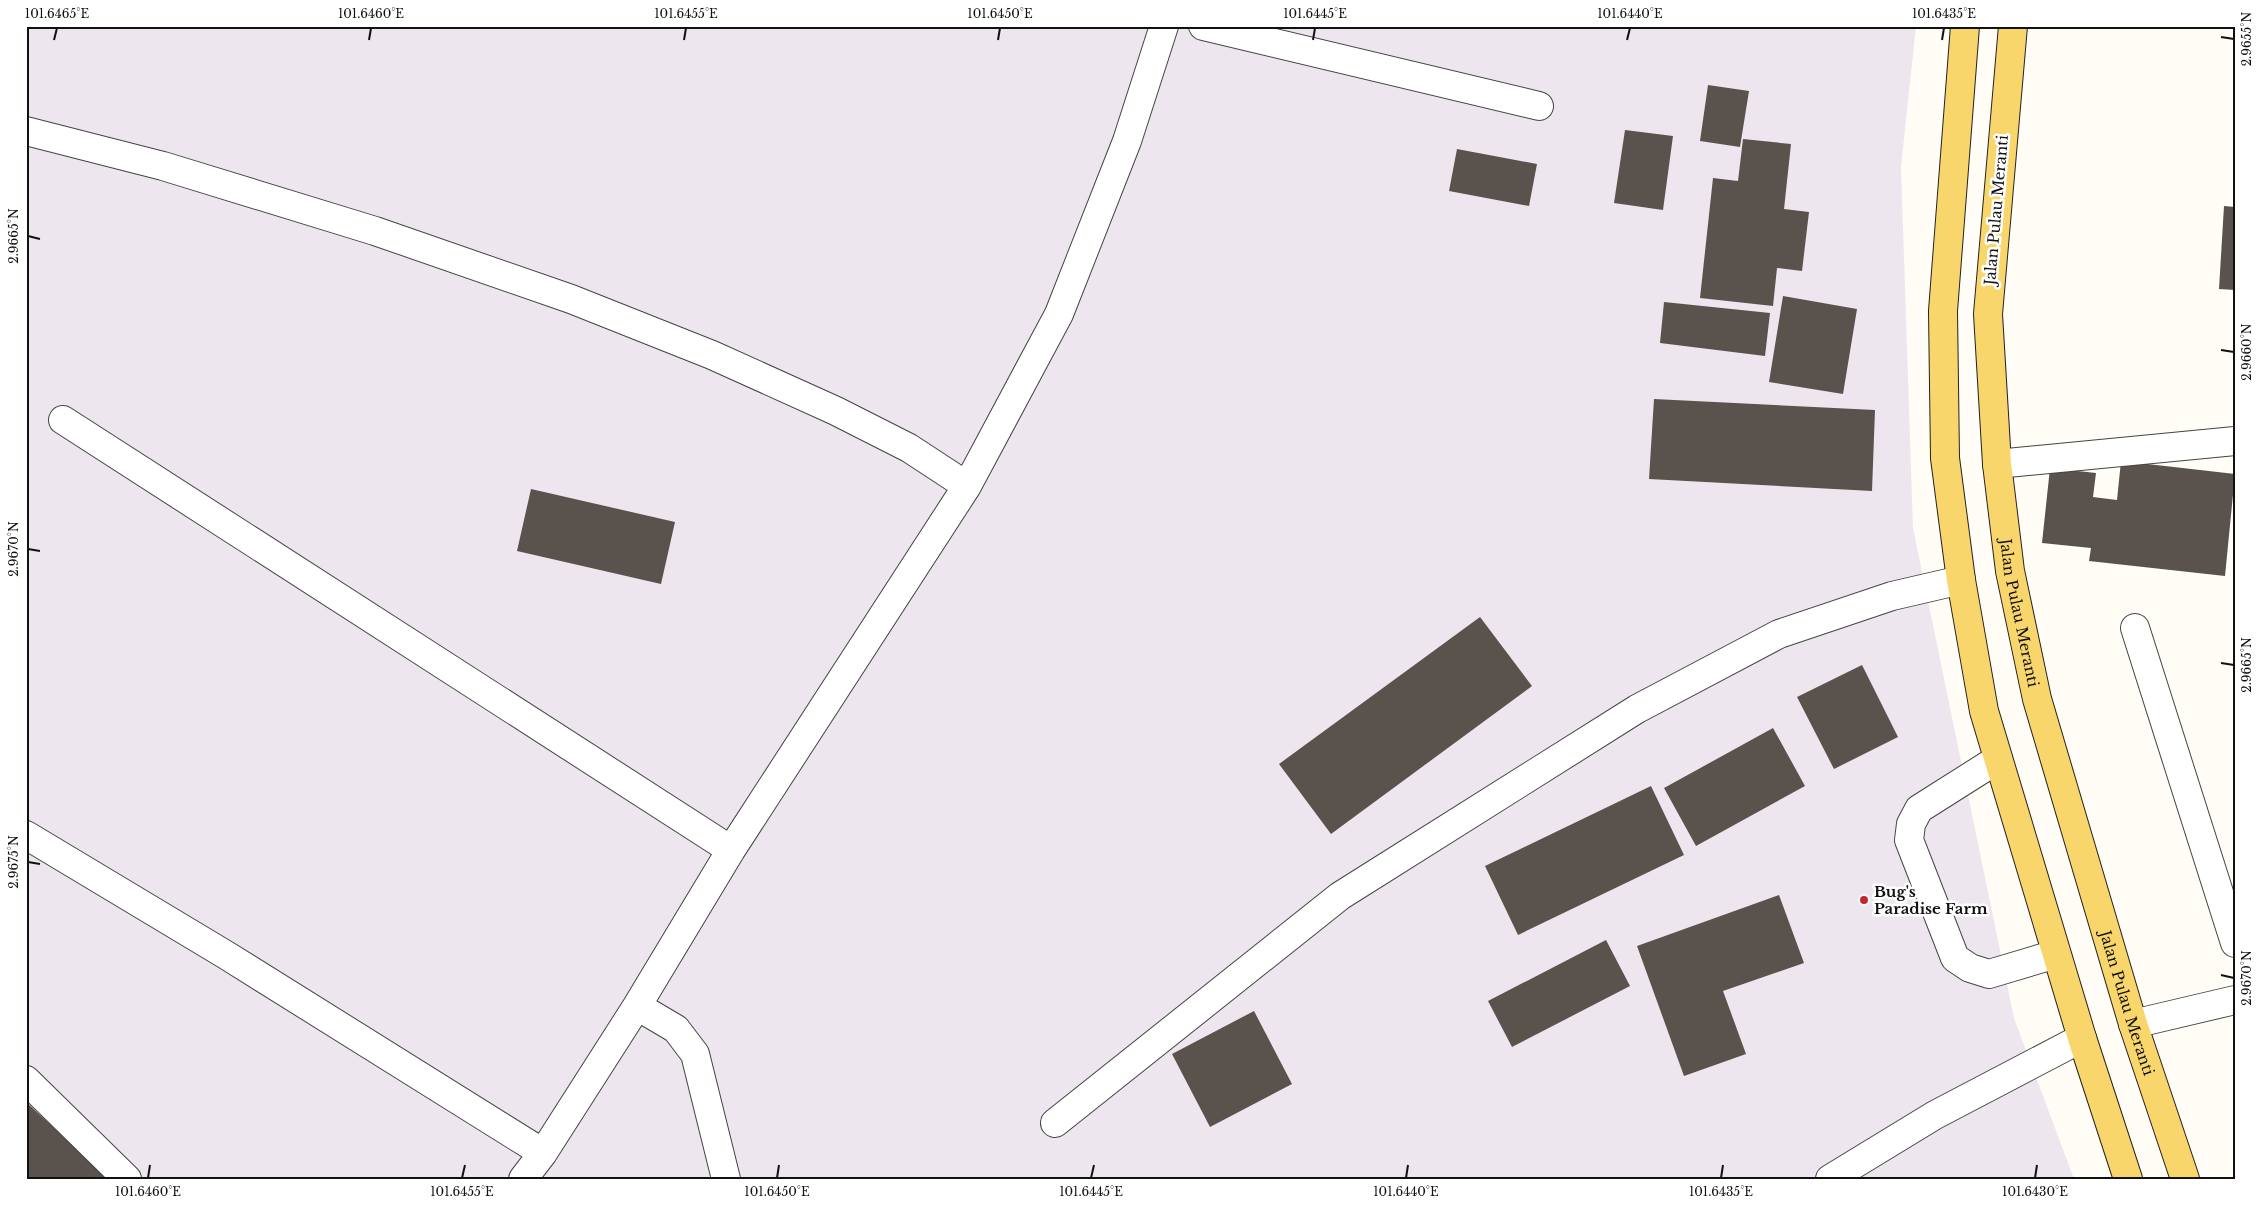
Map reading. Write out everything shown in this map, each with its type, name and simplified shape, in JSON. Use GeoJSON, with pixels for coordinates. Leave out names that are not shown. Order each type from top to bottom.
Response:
{"type":"FeatureCollection","features":[{"type":"Feature","properties":{"kind":"main road"},"geometry":{"type":"LineString","coordinates":[[1965,26],[1943,311],[1945,458],[1961,580],[1984,711],[2056,954],[2128,1179]]}},
{"type":"Feature","properties":{"kind":"main road","name":"Jalan Pulau Meranti"},"geometry":{"type":"LineString","coordinates":[[2013,26],[1988,314],[1997,464],[2010,571],[2037,699],[2133,1024],[2185,1179]]}},
{"type":"Feature","properties":{"kind":"street"},"geometry":{"type":"LineString","coordinates":[[523,1179],[543,1153],[637,1006],[731,850],[967,486],[1059,314],[1127,142],[1164,26]]}},
{"type":"Feature","properties":{"kind":"street"},"geometry":{"type":"LineString","coordinates":[[1203,26],[1539,106]]}},
{"type":"Feature","properties":{"kind":"street"},"geometry":{"type":"LineString","coordinates":[[26,131],[182,171],[374,231],[571,299],[712,355],[836,411],[909,448],[967,486]]}},
{"type":"Feature","properties":{"kind":"street"},"geometry":{"type":"LineString","coordinates":[[63,420],[731,850]]}},
{"type":"Feature","properties":{"kind":"street"},"geometry":{"type":"LineString","coordinates":[[1997,464],[2235,442]]}},
{"type":"Feature","properties":{"kind":"street"},"geometry":{"type":"LineString","coordinates":[[1056,1123],[1340,896],[1637,708],[1779,634],[1892,596],[1961,580]]}},
{"type":"Feature","properties":{"kind":"street"},"geometry":{"type":"LineString","coordinates":[[2135,628],[2235,943]]}},
{"type":"Feature","properties":{"kind":"street"},"geometry":{"type":"LineString","coordinates":[[1998,759],[1919,809],[1911,824],[1909,840],[1955,958],[1970,968],[1989,974],[2056,954]]}},
{"type":"Feature","properties":{"kind":"street"},"geometry":{"type":"LineString","coordinates":[[26,835],[226,956],[543,1153]]}},
{"type":"Feature","properties":{"kind":"street"},"geometry":{"type":"LineString","coordinates":[[2133,1024],[2235,1000]]}},
{"type":"Feature","properties":{"kind":"street"},"geometry":{"type":"LineString","coordinates":[[637,1006],[676,1029],[694,1054],[726,1179]]}},
{"type":"Feature","properties":{"kind":"street"},"geometry":{"type":"LineString","coordinates":[[1830,1179],[1935,1115],[2082,1038]]}},
{"type":"Feature","properties":{"kind":"street"},"geometry":{"type":"LineString","coordinates":[[26,1080],[128,1179]]}},
{"type":"Feature","properties":{"kind":"shaded area"},"geometry":{"type":"Polygon","coordinates":[[[26,26],[1916,26],[1901,167],[1913,528],[2014,1018],[2074,1179],[26,1179],[26,26]]]}},
{"type":"Feature","properties":{"kind":"building"},"geometry":{"type":"Polygon","coordinates":[[[1708,85],[1749,91],[1740,147],[1700,141],[1708,85]]]}},
{"type":"Feature","properties":{"kind":"building"},"geometry":{"type":"Polygon","coordinates":[[[1625,130],[1673,136],[1663,210],[1614,203],[1625,130]]]}},
{"type":"Feature","properties":{"kind":"building"},"geometry":{"type":"Polygon","coordinates":[[[1743,139],[1791,144],[1784,209],[1809,212],[1802,271],[1777,268],[1773,306],[1700,298],[1713,178],[1738,181],[1743,139]]]}},
{"type":"Feature","properties":{"kind":"building"},"geometry":{"type":"Polygon","coordinates":[[[1457,149],[1537,164],[1529,206],[1449,191],[1457,149]]]}},
{"type":"Feature","properties":{"kind":"building"},"geometry":{"type":"Polygon","coordinates":[[[2224,206],[2235,207],[2235,290],[2219,289],[2224,206]]]}},
{"type":"Feature","properties":{"kind":"building"},"geometry":{"type":"Polygon","coordinates":[[[1783,296],[1857,309],[1843,394],[1769,382],[1783,296]]]}},
{"type":"Feature","properties":{"kind":"building"},"geometry":{"type":"Polygon","coordinates":[[[1664,302],[1770,313],[1765,356],[1660,343],[1664,302]]]}},
{"type":"Feature","properties":{"kind":"building"},"geometry":{"type":"Polygon","coordinates":[[[1654,399],[1875,410],[1872,491],[1649,479],[1654,399]]]}},
{"type":"Feature","properties":{"kind":"building"},"geometry":{"type":"Polygon","coordinates":[[[2121,461],[2235,474],[2225,576],[2089,561],[2091,548],[2042,543],[2050,468],[2096,473],[2093,497],[2117,500],[2121,461]]]}},
{"type":"Feature","properties":{"kind":"building"},"geometry":{"type":"Polygon","coordinates":[[[531,489],[675,522],[661,584],[517,551],[531,489]]]}},
{"type":"Feature","properties":{"kind":"building"},"geometry":{"type":"Polygon","coordinates":[[[1480,617],[1532,686],[1331,834],[1279,764],[1480,617]]]}},
{"type":"Feature","properties":{"kind":"building"},"geometry":{"type":"Polygon","coordinates":[[[1862,665],[1898,737],[1834,769],[1797,697],[1862,665]]]}},
{"type":"Feature","properties":{"kind":"building"},"geometry":{"type":"Polygon","coordinates":[[[1773,728],[1805,786],[1696,846],[1664,788],[1773,728]]]}},
{"type":"Feature","properties":{"kind":"building"},"geometry":{"type":"Polygon","coordinates":[[[1651,786],[1684,855],[1518,935],[1485,866],[1651,786]]]}},
{"type":"Feature","properties":{"kind":"building"},"geometry":{"type":"Polygon","coordinates":[[[1779,895],[1804,963],[1723,991],[1746,1054],[1684,1076],[1637,946],[1779,895]]]}},
{"type":"Feature","properties":{"kind":"building"},"geometry":{"type":"Polygon","coordinates":[[[1606,940],[1630,986],[1512,1047],[1488,1001],[1606,940]]]}},
{"type":"Feature","properties":{"kind":"building"},"geometry":{"type":"Polygon","coordinates":[[[1254,1011],[1292,1084],[1210,1127],[1172,1054],[1254,1011]]]}},
{"type":"Feature","properties":{"kind":"building"},"geometry":{"type":"Polygon","coordinates":[[[26,1102],[109,1179],[26,1179],[26,1102]]]}},
{"type":"Feature","properties":{"kind":"place","name":"Bug's Paradise Farm"},"geometry":{"type":"Point","coordinates":[1864,900]}}]}
